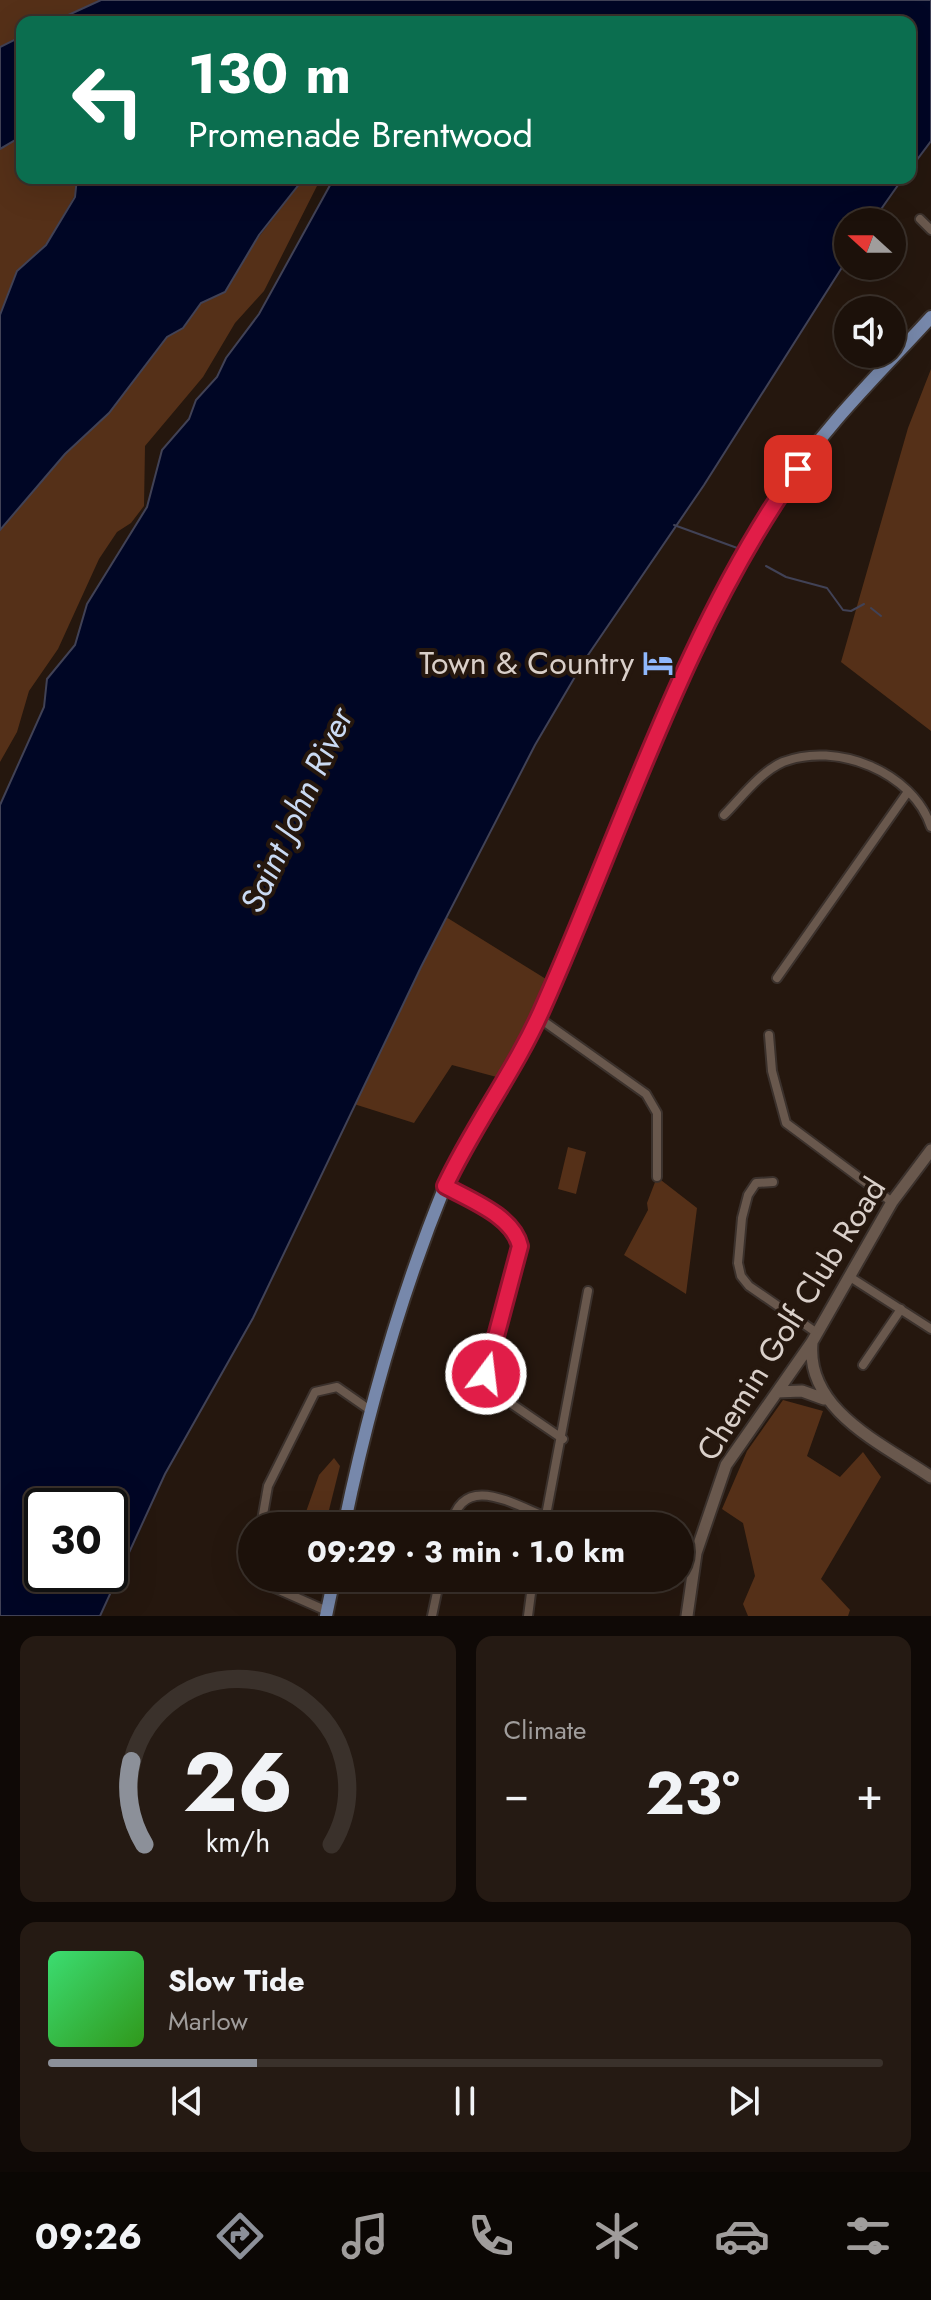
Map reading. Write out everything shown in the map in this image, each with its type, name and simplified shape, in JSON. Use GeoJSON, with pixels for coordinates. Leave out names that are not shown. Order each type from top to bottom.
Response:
{"type":"FeatureCollection","features":[{"type":"Feature","properties":{"kind":"main road"},"geometry":{"type":"LineString","coordinates":[[347,1512],[370,1410],[445,1186],[467,1139],[539,1018],[673,700],[730,584],[785,488],[811,451],[931,317]]}},
{"type":"Feature","properties":{"kind":"main road"},"geometry":{"type":"LineString","coordinates":[[326,1614],[331,1592]]}},
{"type":"Feature","properties":{"kind":"street"},"geometry":{"type":"LineString","coordinates":[[920,219],[931,230]]}},
{"type":"Feature","properties":{"kind":"street"},"geometry":{"type":"LineString","coordinates":[[724,815],[780,763],[804,756],[832,754],[858,760],[917,799],[931,827]]}},
{"type":"Feature","properties":{"kind":"street"},"geometry":{"type":"LineString","coordinates":[[777,978],[907,793]]}},
{"type":"Feature","properties":{"kind":"street"},"geometry":{"type":"LineString","coordinates":[[539,1018],[639,1087],[652,1102],[658,1126],[657,1177]]}},
{"type":"Feature","properties":{"kind":"street"},"geometry":{"type":"LineString","coordinates":[[769,1035],[772,1071],[786,1123],[892,1202]]}},
{"type":"Feature","properties":{"kind":"street","name":"Chemin Golf Club Road"},"geometry":{"type":"LineString","coordinates":[[687,1616],[696,1553],[733,1452],[814,1338],[892,1202],[931,1150]]}},
{"type":"Feature","properties":{"kind":"street"},"geometry":{"type":"LineString","coordinates":[[773,1182],[756,1183],[748,1195],[738,1269],[749,1286],[814,1338],[814,1378],[825,1399]]}},
{"type":"Feature","properties":{"kind":"street"},"geometry":{"type":"LineString","coordinates":[[445,1186],[504,1221],[517,1233],[520,1246],[486,1374],[487,1387],[563,1439]]}},
{"type":"Feature","properties":{"kind":"street"},"geometry":{"type":"LineString","coordinates":[[850,1277],[931,1329]]}},
{"type":"Feature","properties":{"kind":"street"},"geometry":{"type":"LineString","coordinates":[[547,1512],[563,1439],[588,1291]]}},
{"type":"Feature","properties":{"kind":"street"},"geometry":{"type":"LineString","coordinates":[[863,1365],[901,1309]]}},
{"type":"Feature","properties":{"kind":"street"},"geometry":{"type":"LineString","coordinates":[[263,1512],[268,1486],[315,1392],[337,1387],[370,1410]]}},
{"type":"Feature","properties":{"kind":"street"},"geometry":{"type":"LineString","coordinates":[[777,1392],[802,1391],[825,1399],[931,1477]]}},
{"type":"Feature","properties":{"kind":"street"},"geometry":{"type":"LineString","coordinates":[[455,1512],[458,1503],[467,1496],[482,1494],[524,1512]]}},
{"type":"Feature","properties":{"kind":"street"},"geometry":{"type":"LineString","coordinates":[[282,1592],[326,1614]]}},
{"type":"Feature","properties":{"kind":"street"},"geometry":{"type":"LineString","coordinates":[[432,1616],[437,1592]]}},
{"type":"Feature","properties":{"kind":"street"},"geometry":{"type":"LineString","coordinates":[[528,1616],[531,1592]]}},
{"type":"Feature","properties":{"kind":"shaded area"},"geometry":{"type":"Polygon","coordinates":[[[0,0],[101,0],[66,16],[16,16],[16,39],[0,47],[0,0]]]}},
{"type":"Feature","properties":{"kind":"shaded area"},"geometry":{"type":"Polygon","coordinates":[[[16,140],[16,184],[78,184],[79,188],[48,242],[17,271],[0,315],[0,149],[16,140]]]}},
{"type":"Feature","properties":{"kind":"shaded area"},"geometry":{"type":"Polygon","coordinates":[[[299,184],[318,184],[264,291],[235,323],[203,377],[145,446],[144,506],[131,523],[117,532],[99,559],[58,649],[29,691],[17,732],[0,762],[0,530],[65,454],[109,413],[167,337],[183,328],[201,303],[225,292],[245,255],[299,184]]]}},
{"type":"Feature","properties":{"kind":"shaded area"},"geometry":{"type":"Polygon","coordinates":[[[931,369],[931,731],[841,662],[908,428],[931,369]]]}},
{"type":"Feature","properties":{"kind":"shaded area"},"geometry":{"type":"Polygon","coordinates":[[[446,917],[554,984],[504,1079],[452,1065],[414,1123],[354,1104],[446,917]]]}},
{"type":"Feature","properties":{"kind":"shaded area"},"geometry":{"type":"Polygon","coordinates":[[[568,1147],[586,1152],[576,1194],[558,1189],[568,1147]]]}},
{"type":"Feature","properties":{"kind":"shaded area"},"geometry":{"type":"Polygon","coordinates":[[[657,1177],[697,1208],[686,1294],[624,1255],[648,1210],[647,1203],[657,1177]]]}},
{"type":"Feature","properties":{"kind":"shaded area"},"geometry":{"type":"Polygon","coordinates":[[[783,1400],[823,1411],[807,1456],[840,1477],[863,1452],[881,1477],[821,1579],[850,1610],[848,1616],[748,1616],[743,1604],[755,1576],[743,1523],[722,1509],[747,1451],[783,1400]]]}},
{"type":"Feature","properties":{"kind":"shaded area"},"geometry":{"type":"Polygon","coordinates":[[[334,1458],[340,1466],[328,1512],[306,1512],[319,1475],[334,1458]]]}},
{"type":"Feature","properties":{"kind":"water"},"geometry":{"type":"Polygon","coordinates":[[[101,0],[931,0],[931,141],[916,161],[916,16],[66,16],[101,0]]]}},
{"type":"Feature","properties":{"kind":"water"},"geometry":{"type":"Polygon","coordinates":[[[16,39],[16,140],[0,149],[0,47],[16,39]]]}},
{"type":"Feature","properties":{"kind":"water"},"geometry":{"type":"Polygon","coordinates":[[[76,184],[299,184],[259,235],[225,292],[201,303],[183,328],[167,337],[109,413],[65,454],[0,530],[0,315],[17,271],[46,245],[75,197],[76,184]]]}},
{"type":"Feature","properties":{"kind":"water","name":"Saint John River"},"geometry":{"type":"Polygon","coordinates":[[[331,184],[899,184],[882,208],[834,208],[834,280],[704,485],[586,658],[535,745],[421,967],[253,1318],[165,1474],[128,1555],[128,1488],[24,1488],[24,1592],[111,1592],[100,1616],[0,1616],[0,805],[44,707],[47,679],[75,645],[87,604],[147,507],[162,450],[189,419],[196,400],[217,377],[226,358],[259,314],[331,184]]]}},
{"type":"Feature","properties":{"kind":"waterway"},"geometry":{"type":"LineString","coordinates":[[674,525],[740,549]]}},
{"type":"Feature","properties":{"kind":"waterway"},"geometry":{"type":"LineString","coordinates":[[766,566],[786,577],[827,588],[843,610],[851,611],[864,604]]}},
{"type":"Feature","properties":{"kind":"waterway"},"geometry":{"type":"LineString","coordinates":[[871,608],[881,616]]}},
{"type":"Feature","properties":{"kind":"place","name":"Town & Country"},"geometry":{"type":"Point","coordinates":[658,663]}},
{"type":"Feature","properties":{"kind":"route"},"geometry":{"type":"LineString","coordinates":[[486,1374],[520,1246],[517,1233],[504,1221],[445,1186],[467,1139],[539,1018],[705,631],[798,469]]}}]}
